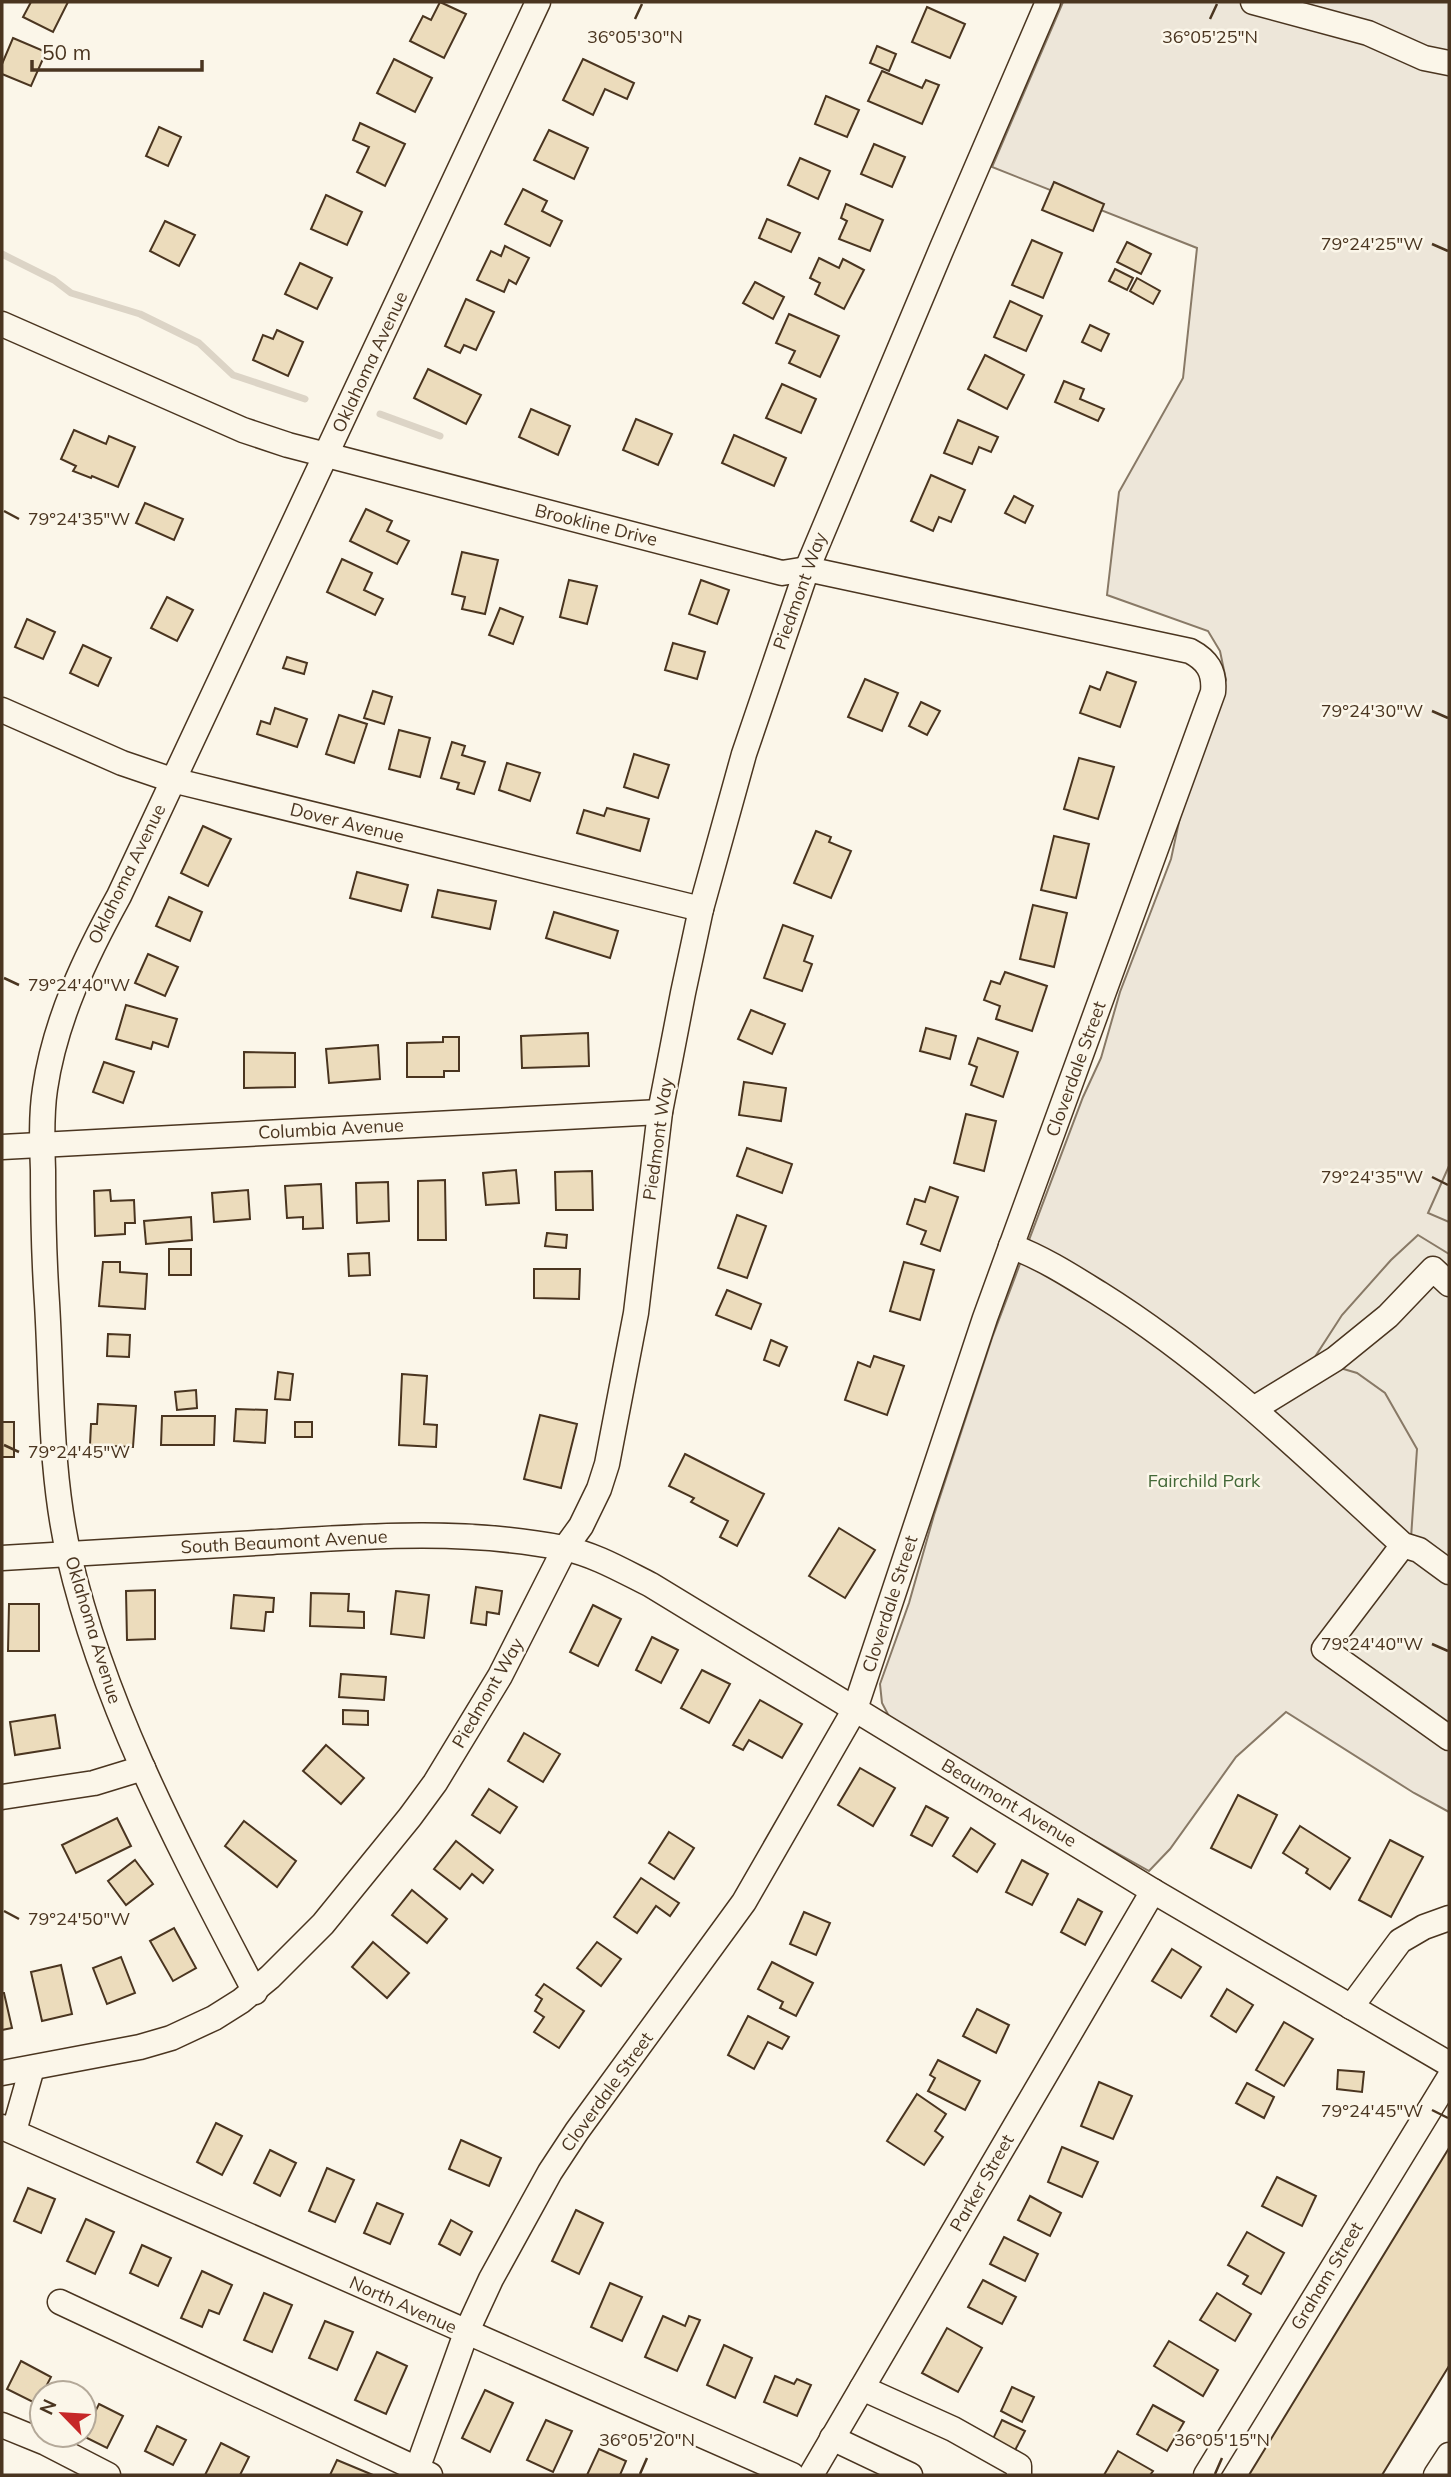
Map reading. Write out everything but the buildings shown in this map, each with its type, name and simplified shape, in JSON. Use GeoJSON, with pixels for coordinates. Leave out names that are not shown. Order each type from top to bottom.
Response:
{"type":"FeatureCollection","features":[{"type":"Feature","properties":{"kind":"street","name":"Oklahoma Avenue"},"geometry":{"type":"LineString","coordinates":[[255,1992],[170,1830],[143,1768],[97,1653],[69,1554],[57,1484],[44,1253],[44,1092],[72,992],[88,952],[119,896],[538,2]]}},
{"type":"Feature","properties":{"kind":"street","name":"Piedmont Way"},"geometry":{"type":"LineString","coordinates":[[2,2073],[140,2047],[171,2038],[214,2018],[255,1992],[323,1924],[435,1783],[500,1676],[565,1548],[581,1526],[599,1489],[607,1464],[636,1313],[660,1112],[701,909],[744,754],[807,569],[1048,2]]}},
{"type":"Feature","properties":{"kind":"street"},"geometry":{"type":"LineString","coordinates":[[1253,2],[1368,33],[1423,58],[1449,62]]}},
{"type":"Feature","properties":{"kind":"street","name":"Brookline Drive"},"geometry":{"type":"LineString","coordinates":[[2,324],[243,429],[327,455],[782,572],[807,569],[1189,651],[1207,663]]}},
{"type":"Feature","properties":{"kind":"street","name":"Cloverdale Street"},"geometry":{"type":"LineString","coordinates":[[421,2473],[466,2333],[491,2278],[550,2172],[577,2130],[744,1902],[855,1709],[939,1454],[1012,1246],[1213,692],[1212,671],[1207,663]]}},
{"type":"Feature","properties":{"kind":"street","name":"Dover Avenue"},"geometry":{"type":"LineString","coordinates":[[2,710],[122,763],[172,780],[701,909]]}},
{"type":"Feature","properties":{"kind":"street","name":"Columbia Avenue"},"geometry":{"type":"LineString","coordinates":[[2,1147],[660,1112]]}},
{"type":"Feature","properties":{"kind":"street"},"geometry":{"type":"LineString","coordinates":[[1012,1246],[1041,1258],[1137,1318],[1255,1408],[1403,1545],[1419,1550],[1449,1572]]}},
{"type":"Feature","properties":{"kind":"street"},"geometry":{"type":"LineString","coordinates":[[1255,1408],[1335,1359],[1388,1316],[1433,1269],[1449,1284]]}},
{"type":"Feature","properties":{"kind":"street","name":"South Beaumont Avenue"},"geometry":{"type":"LineString","coordinates":[[2,1558],[378,1535],[461,1536],[565,1548]]}},
{"type":"Feature","properties":{"kind":"street"},"geometry":{"type":"LineString","coordinates":[[1403,1545],[1324,1648],[1449,1738]]}},
{"type":"Feature","properties":{"kind":"street","name":"Beaumont Avenue"},"geometry":{"type":"LineString","coordinates":[[565,1548],[601,1560],[651,1584],[1153,1891],[1449,2064]]}},
{"type":"Feature","properties":{"kind":"street"},"geometry":{"type":"LineString","coordinates":[[2,1797],[94,1783],[143,1768]]}},
{"type":"Feature","properties":{"kind":"street","name":"Parker Street"},"geometry":{"type":"LineString","coordinates":[[811,2475],[840,2442],[862,2388],[1153,1891]]}},
{"type":"Feature","properties":{"kind":"street"},"geometry":{"type":"LineString","coordinates":[[1350,2007],[1400,1941],[1424,1927],[1449,1918]]}},
{"type":"Feature","properties":{"kind":"street"},"geometry":{"type":"LineString","coordinates":[[8,2129],[32,2068]]}},
{"type":"Feature","properties":{"kind":"street","name":"Graham Street"},"geometry":{"type":"LineString","coordinates":[[1206,2475],[1449,2078]]}},
{"type":"Feature","properties":{"kind":"street","name":"North Avenue"},"geometry":{"type":"LineString","coordinates":[[8,2129],[792,2475]]}},
{"type":"Feature","properties":{"kind":"street"},"geometry":{"type":"LineString","coordinates":[[60,2302],[421,2473]]}},
{"type":"Feature","properties":{"kind":"street"},"geometry":{"type":"LineString","coordinates":[[862,2388],[953,2429],[1016,2469]]}},
{"type":"Feature","properties":{"kind":"street"},"geometry":{"type":"LineString","coordinates":[[2,2425],[108,2475]]}},
{"type":"Feature","properties":{"kind":"street"},"geometry":{"type":"LineString","coordinates":[[840,2442],[910,2475]]}},
{"type":"Feature","properties":{"kind":"street"},"geometry":{"type":"LineString","coordinates":[[1436,2475],[1449,2455]]}},
{"type":"Feature","properties":{"kind":"green space","name":"Fairchild Park"},"geometry":{"type":"Polygon","coordinates":[[[1063,2],[1449,2],[1449,1812],[1414,1793],[1286,1712],[1236,1757],[1170,1849],[1149,1871],[979,1776],[891,1720],[882,1703],[880,1684],[909,1603],[934,1515],[992,1338],[1083,1097],[1101,1058],[1120,992],[1171,859],[1188,780],[1213,708],[1226,680],[1220,651],[1208,631],[1107,595],[1119,492],[1183,378],[1197,248],[992,167],[1063,2]]]}},
{"type":"Feature","properties":{"kind":"shaded area"},"geometry":{"type":"Polygon","coordinates":[[[1449,1166],[1449,1222],[1428,1213],[1449,1166]]]}},
{"type":"Feature","properties":{"kind":"shaded area"},"geometry":{"type":"Polygon","coordinates":[[[1418,1235],[1449,1254],[1449,1567],[1411,1538],[1417,1449],[1385,1393],[1357,1373],[1313,1360],[1342,1315],[1391,1260],[1418,1235]]]}},
{"type":"Feature","properties":{"kind":"shaded area"},"geometry":{"type":"Polygon","coordinates":[[[1403,1545],[1449,1583],[1449,1739],[1327,1640],[1403,1545]]]}},
{"type":"Feature","properties":{"kind":"waterway"},"geometry":{"type":"LineString","coordinates":[[2,254],[54,280],[71,293],[140,314],[199,343],[233,375],[305,399]]}},
{"type":"Feature","properties":{"kind":"waterway"},"geometry":{"type":"LineString","coordinates":[[380,414],[440,436]]}}]}
